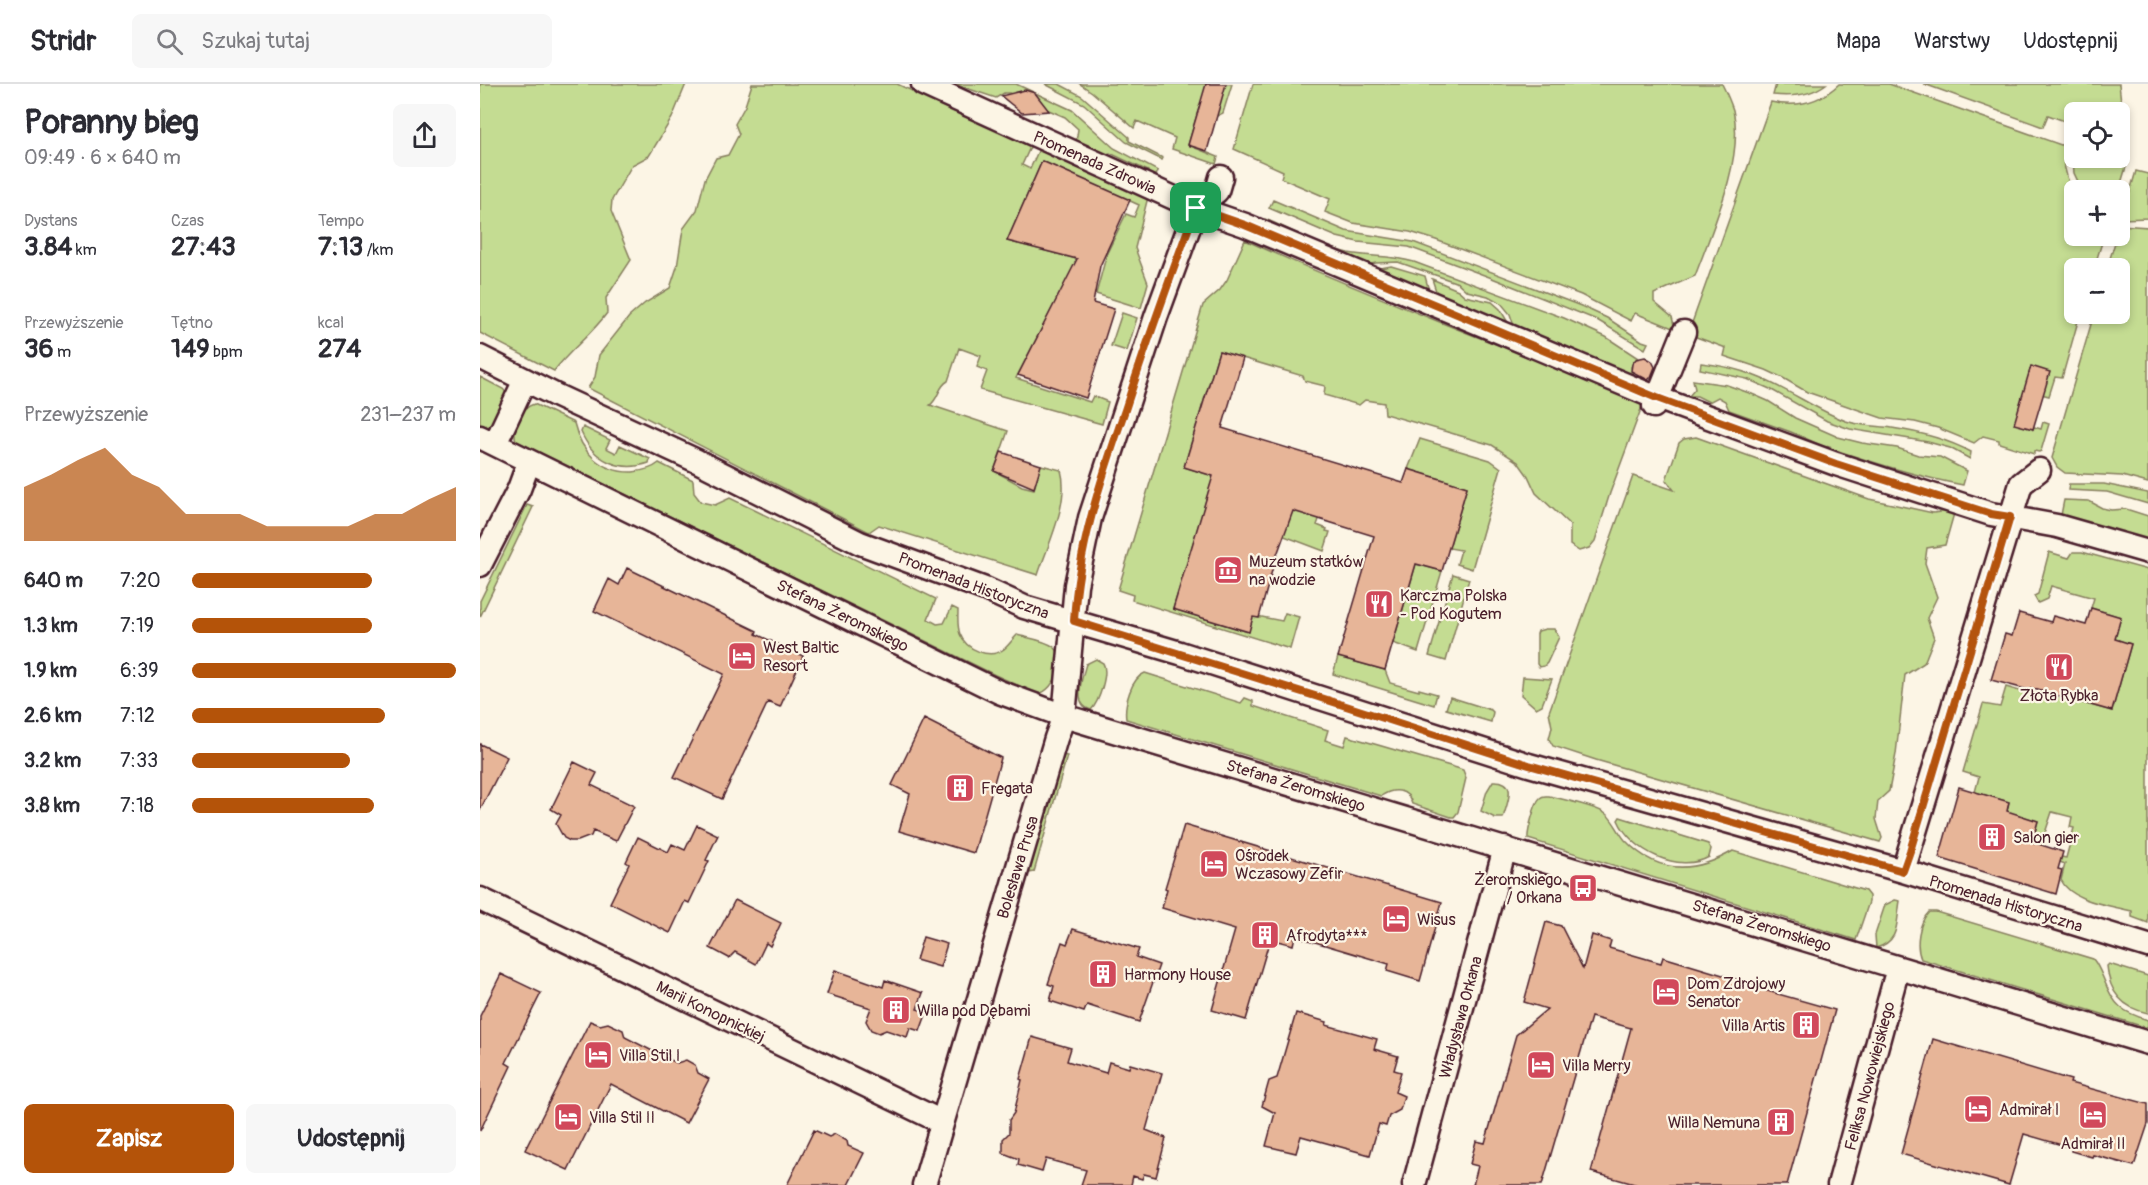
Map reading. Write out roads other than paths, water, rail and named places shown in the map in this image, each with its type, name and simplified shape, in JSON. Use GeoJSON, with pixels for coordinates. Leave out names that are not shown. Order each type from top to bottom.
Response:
{"type":"FeatureCollection","features":[{"type":"Feature","properties":{"kind":"street","name":"Promenada Zdrowia"},"geometry":{"type":"LineString","coordinates":[[923,84],[1196,208],[1245,225],[1655,402],[1991,514],[2057,526],[2148,552]]}},
{"type":"Feature","properties":{"kind":"street","name":"Bolesława Prusa"},"geometry":{"type":"LineString","coordinates":[[924,1185],[1064,716],[1076,585],[1090,518],[1152,328],[1196,208],[1217,191],[1221,177]]}},
{"type":"Feature","properties":{"kind":"street"},"geometry":{"type":"LineString","coordinates":[[1655,402],[1684,332]]}},
{"type":"Feature","properties":{"kind":"street","name":"Promenada Historyczna"},"geometry":{"type":"LineString","coordinates":[[480,357],[687,456],[860,543],[985,589],[1024,606],[1519,762],[1903,871],[2148,946]]}},
{"type":"Feature","properties":{"kind":"street"},"geometry":{"type":"LineString","coordinates":[[487,441],[525,380]]}},
{"type":"Feature","properties":{"kind":"street","name":"Stefana Żeromskiego"},"geometry":{"type":"LineString","coordinates":[[487,441],[999,692],[1064,716],[2148,1043]]}},
{"type":"Feature","properties":{"kind":"street"},"geometry":{"type":"LineString","coordinates":[[480,565],[519,489],[529,462]]}},
{"type":"Feature","properties":{"kind":"street"},"geometry":{"type":"LineString","coordinates":[[1903,871],[2021,484],[2039,470]]}},
{"type":"Feature","properties":{"kind":"street","name":"Władysława Orkana"},"geometry":{"type":"LineString","coordinates":[[1414,1185],[1505,848]]}},
{"type":"Feature","properties":{"kind":"street","name":"Marii Konopnickiej"},"geometry":{"type":"LineString","coordinates":[[480,899],[942,1122]]}},
{"type":"Feature","properties":{"kind":"street","name":"Feliksa Nowowiejskiego"},"geometry":{"type":"LineString","coordinates":[[1839,1185],[1898,968]]}},
{"type":"Feature","properties":{"kind":"place","name":"Muzeum statków na wodzie"},"geometry":{"type":"Point","coordinates":[1228,570]}},
{"type":"Feature","properties":{"kind":"place","name":"Karczma Polska - Pod Kogutem"},"geometry":{"type":"Point","coordinates":[1379,604]}},
{"type":"Feature","properties":{"kind":"place","name":"West Baltic Resort"},"geometry":{"type":"Point","coordinates":[742,656]}},
{"type":"Feature","properties":{"kind":"place","name":"Złota Rybka"},"geometry":{"type":"Point","coordinates":[2059,667]}},
{"type":"Feature","properties":{"kind":"place","name":"Fregata"},"geometry":{"type":"Point","coordinates":[960,788]}},
{"type":"Feature","properties":{"kind":"place","name":"Salon gier"},"geometry":{"type":"Point","coordinates":[1992,837]}},
{"type":"Feature","properties":{"kind":"place","name":"Ośrodek Wczasowy Zefir"},"geometry":{"type":"Point","coordinates":[1214,864]}},
{"type":"Feature","properties":{"kind":"place","name":"Żeromskiego / Orkana"},"geometry":{"type":"Point","coordinates":[1583,888]}},
{"type":"Feature","properties":{"kind":"place","name":"Wisus"},"geometry":{"type":"Point","coordinates":[1396,919]}},
{"type":"Feature","properties":{"kind":"place","name":"Afrodyta***"},"geometry":{"type":"Point","coordinates":[1265,935]}},
{"type":"Feature","properties":{"kind":"place","name":"Harmony House"},"geometry":{"type":"Point","coordinates":[1103,974]}},
{"type":"Feature","properties":{"kind":"place","name":"Dom Zdrojowy Senator"},"geometry":{"type":"Point","coordinates":[1666,992]}},
{"type":"Feature","properties":{"kind":"place","name":"Willa pod Dębami"},"geometry":{"type":"Point","coordinates":[896,1010]}},
{"type":"Feature","properties":{"kind":"place","name":"Villa Artis"},"geometry":{"type":"Point","coordinates":[1806,1025]}},
{"type":"Feature","properties":{"kind":"place","name":"Villa Stil I"},"geometry":{"type":"Point","coordinates":[598,1055]}},
{"type":"Feature","properties":{"kind":"place","name":"Villa Merry"},"geometry":{"type":"Point","coordinates":[1541,1065]}},
{"type":"Feature","properties":{"kind":"place","name":"Admirał I"},"geometry":{"type":"Point","coordinates":[1978,1109]}},
{"type":"Feature","properties":{"kind":"place","name":"Admirał II"},"geometry":{"type":"Point","coordinates":[2093,1115]}},
{"type":"Feature","properties":{"kind":"place","name":"Villa Stil II"},"geometry":{"type":"Point","coordinates":[568,1117]}},
{"type":"Feature","properties":{"kind":"place","name":"Willa Nemuna"},"geometry":{"type":"Point","coordinates":[1781,1122]}}]}
